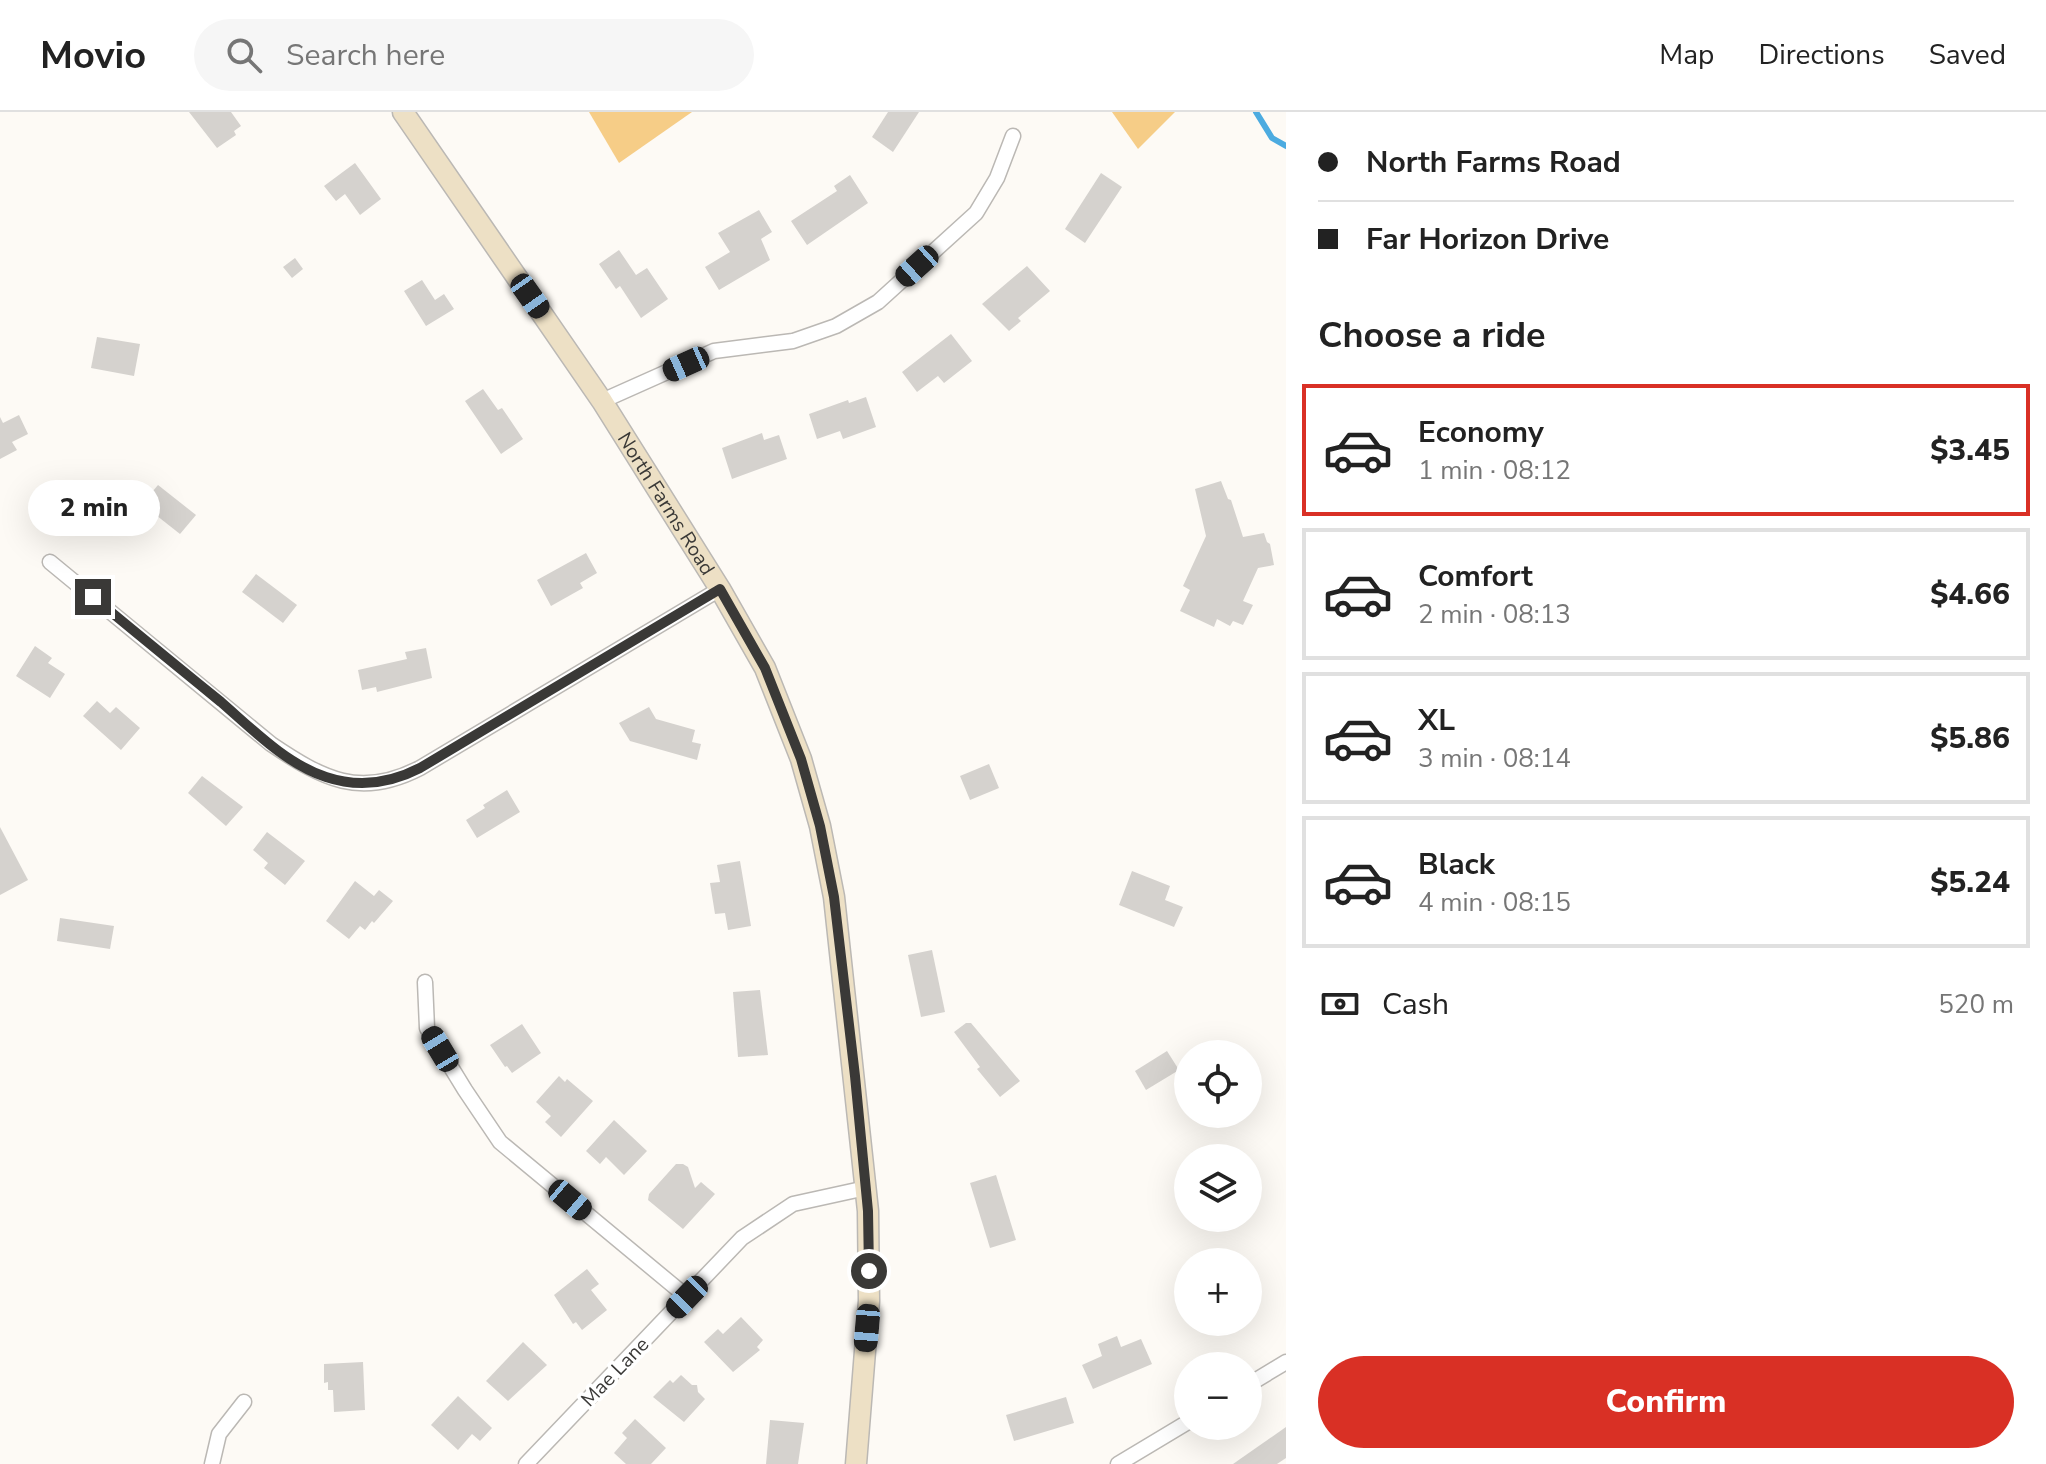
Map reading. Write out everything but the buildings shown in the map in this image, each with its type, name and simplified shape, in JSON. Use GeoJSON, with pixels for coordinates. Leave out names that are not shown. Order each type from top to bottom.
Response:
{"type":"FeatureCollection","features":[{"type":"Feature","properties":{"kind":"main road","name":"North Farms Road"},"geometry":{"type":"LineString","coordinates":[[403,112],[602,401],[720,589],[765,668],[801,759],[820,826],[834,897],[866,1188],[869,1301],[856,1464]]}},
{"type":"Feature","properties":{"kind":"street"},"geometry":{"type":"LineString","coordinates":[[602,401],[714,351],[793,341],[836,326],[878,302],[976,213],[997,178],[1013,136]]}},
{"type":"Feature","properties":{"kind":"street"},"geometry":{"type":"LineString","coordinates":[[50,562],[271,744],[325,777],[360,783],[397,780],[420,768],[720,589]]}},
{"type":"Feature","properties":{"kind":"street"},"geometry":{"type":"LineString","coordinates":[[425,982],[427,1028],[500,1142],[687,1297]]}},
{"type":"Feature","properties":{"kind":"street","name":"Mae Lane"},"geometry":{"type":"LineString","coordinates":[[526,1464],[742,1238],[793,1204],[866,1188]]}},
{"type":"Feature","properties":{"kind":"street"},"geometry":{"type":"LineString","coordinates":[[1262,1377],[1286,1362]]}},
{"type":"Feature","properties":{"kind":"street"},"geometry":{"type":"LineString","coordinates":[[212,1464],[219,1434],[244,1402]]}},
{"type":"Feature","properties":{"kind":"street"},"geometry":{"type":"LineString","coordinates":[[1118,1464],[1174,1430]]}},
{"type":"Feature","properties":{"kind":"shaded area"},"geometry":{"type":"Polygon","coordinates":[[[589,112],[692,112],[619,163],[589,112]]]}},
{"type":"Feature","properties":{"kind":"shaded area"},"geometry":{"type":"Polygon","coordinates":[[[1112,112],[1175,112],[1138,149],[1112,112]]]}},
{"type":"Feature","properties":{"kind":"waterway"},"geometry":{"type":"LineString","coordinates":[[1256,112],[1272,138],[1286,146]]}},
{"type":"Feature","properties":{"kind":"route"},"geometry":{"type":"LineString","coordinates":[[93,597],[271,744],[306,768],[344,781],[378,783],[397,780],[420,768],[720,589],[765,668],[801,759],[820,826],[834,897],[855,1076],[868,1211],[869,1271]]}}]}
